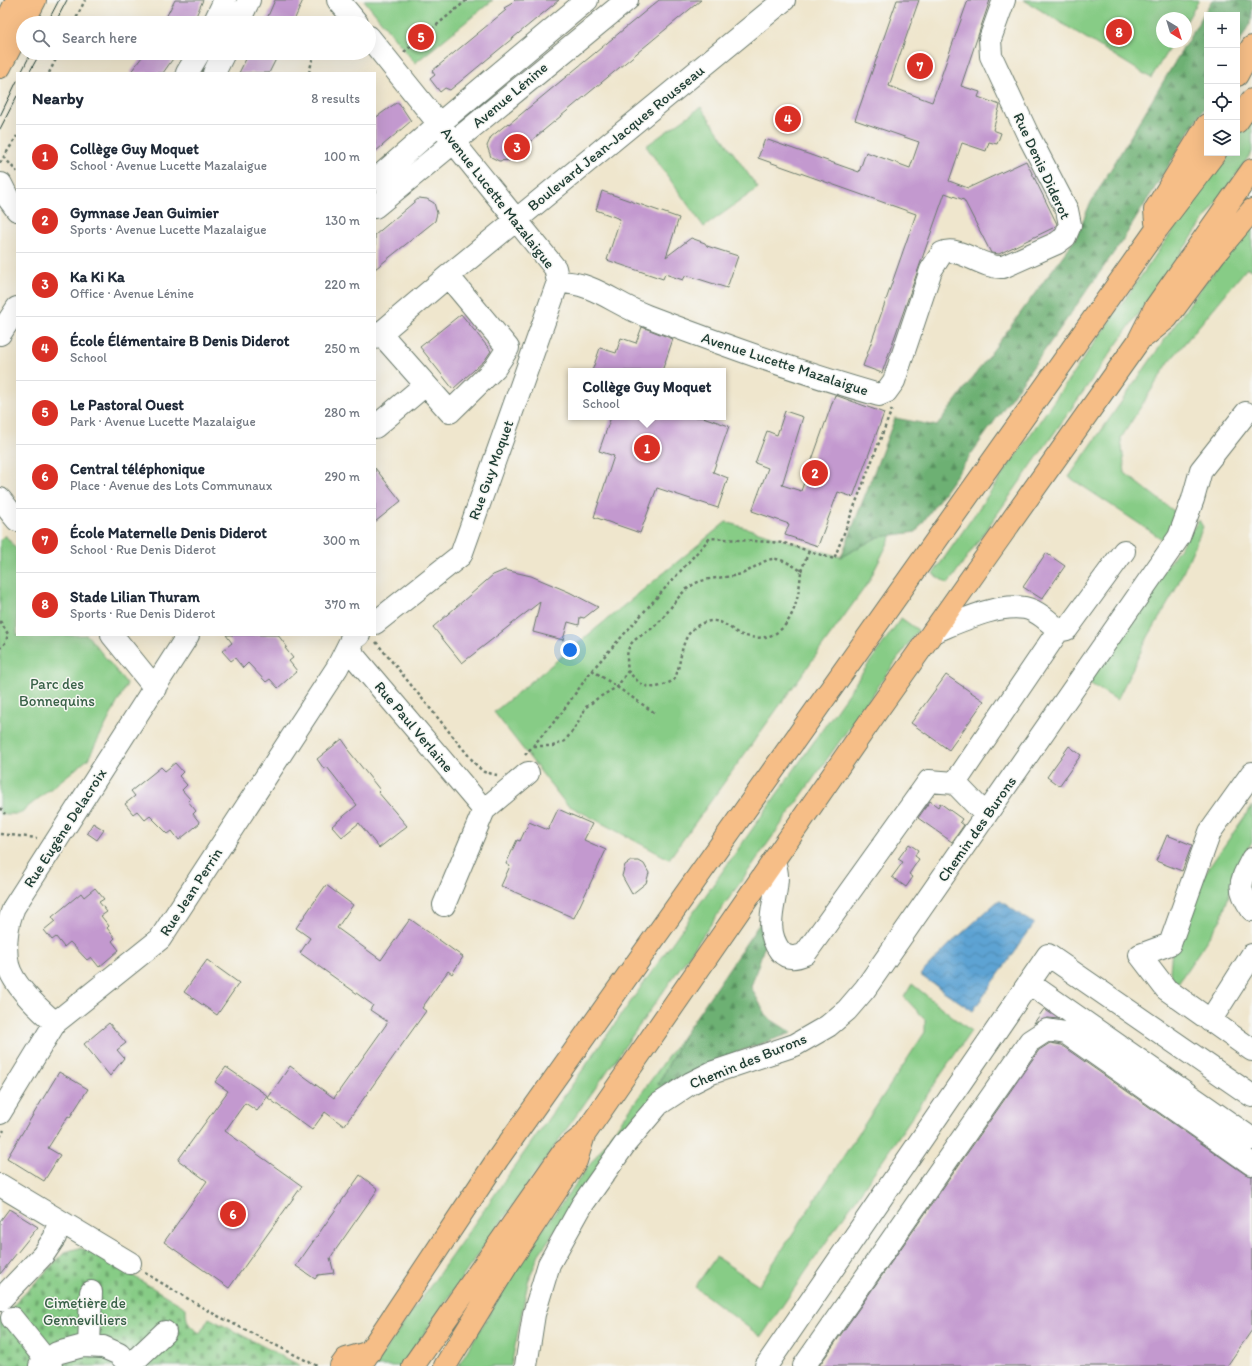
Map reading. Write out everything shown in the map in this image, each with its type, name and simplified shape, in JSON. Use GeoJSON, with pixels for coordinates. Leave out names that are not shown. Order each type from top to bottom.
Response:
{"type":"FeatureCollection","features":[{"type":"Feature","properties":{"kind":"main road"},"geometry":{"type":"LineString","coordinates":[[0,34],[17,0]]}},
{"type":"Feature","properties":{"kind":"main road"},"geometry":{"type":"LineString","coordinates":[[27,16],[35,0]]}},
{"type":"Feature","properties":{"kind":"main road"},"geometry":{"type":"LineString","coordinates":[[0,67],[16,36]]}},
{"type":"Feature","properties":{"kind":"main road"},"geometry":{"type":"LineString","coordinates":[[1240,69],[1252,46]]}},
{"type":"Feature","properties":{"kind":"main road"},"geometry":{"type":"LineString","coordinates":[[1238,120],[1252,100]]}},
{"type":"Feature","properties":{"kind":"main road"},"geometry":{"type":"LineString","coordinates":[[1157,229],[1155,210],[1204,130]]}},
{"type":"Feature","properties":{"kind":"main road"},"geometry":{"type":"LineString","coordinates":[[341,1366],[346,1358],[365,1359],[497,1160],[1157,229],[1213,156]]}},
{"type":"Feature","properties":{"kind":"main road"},"geometry":{"type":"LineString","coordinates":[[412,1366],[564,1151],[584,1135],[933,632],[1138,342],[1155,308],[1252,170]]}},
{"type":"Feature","properties":{"kind":"main road"},"geometry":{"type":"LineString","coordinates":[[1138,342],[1167,318],[1214,255],[1252,210]]}},
{"type":"Feature","properties":{"kind":"main road"},"geometry":{"type":"LineString","coordinates":[[445,1366],[506,1268],[576,1161],[584,1135]]}},
{"type":"Feature","properties":{"kind":"street"},"geometry":{"type":"LineString","coordinates":[[217,16],[225,0]]}},
{"type":"Feature","properties":{"kind":"street"},"geometry":{"type":"LineString","coordinates":[[241,16],[249,0]]}},
{"type":"Feature","properties":{"kind":"street"},"geometry":{"type":"LineString","coordinates":[[338,0],[352,16]]}},
{"type":"Feature","properties":{"kind":"street","name":"Avenue Lénine"},"geometry":{"type":"LineString","coordinates":[[376,179],[439,124],[588,0]]}},
{"type":"Feature","properties":{"kind":"street","name":"Avenue Lénine"},"geometry":{"type":"LineString","coordinates":[[376,206],[627,0]]}},
{"type":"Feature","properties":{"kind":"street","name":"Boulevard Jean-Jacques Rousseau"},"geometry":{"type":"LineString","coordinates":[[378,336],[448,276],[784,0]]}},
{"type":"Feature","properties":{"kind":"street","name":"Rue Denis Diderot"},"geometry":{"type":"LineString","coordinates":[[887,388],[931,270],[942,253],[953,250],[986,266],[994,268],[1003,267],[1057,243],[1068,232],[1070,225],[1067,210],[1028,135],[991,56],[990,39],[1004,0]]}},
{"type":"Feature","properties":{"kind":"street","name":"Avenue Lucette Mazalaigue"},"geometry":{"type":"LineString","coordinates":[[376,45],[555,268],[558,282],[573,282],[586,285],[623,306],[725,345],[887,388]]}},
{"type":"Feature","properties":{"kind":"street"},"geometry":{"type":"LineString","coordinates":[[188,72],[195,60]]}},
{"type":"Feature","properties":{"kind":"street"},"geometry":{"type":"LineString","coordinates":[[214,72],[220,60]]}},
{"type":"Feature","properties":{"kind":"street"},"geometry":{"type":"LineString","coordinates":[[5,175],[16,196]]}},
{"type":"Feature","properties":{"kind":"street"},"geometry":{"type":"LineString","coordinates":[[5,175],[8,198],[16,209]]}},
{"type":"Feature","properties":{"kind":"street"},"geometry":{"type":"LineString","coordinates":[[378,336],[450,412],[495,368],[508,348],[448,276]]}},
{"type":"Feature","properties":{"kind":"street","name":"Rue Guy Moquet"},"geometry":{"type":"LineString","coordinates":[[376,623],[460,555],[558,282]]}},
{"type":"Feature","properties":{"kind":"street"},"geometry":{"type":"LineString","coordinates":[[0,334],[16,310]]}},
{"type":"Feature","properties":{"kind":"street"},"geometry":{"type":"LineString","coordinates":[[376,426],[425,385]]}},
{"type":"Feature","properties":{"kind":"street","name":"Chemin des Burons"},"geometry":{"type":"LineString","coordinates":[[526,1366],[534,1314],[549,1264],[582,1205],[625,1144],[659,1104],[691,1083],[711,1073],[795,1045],[828,1026],[847,1010],[865,989],[1179,537],[1193,499],[1201,470],[1246,413]]}},
{"type":"Feature","properties":{"kind":"street"},"geometry":{"type":"LineString","coordinates":[[954,783],[1058,631],[1067,629],[1124,551]]}},
{"type":"Feature","properties":{"kind":"street"},"geometry":{"type":"LineString","coordinates":[[933,632],[973,616],[1003,609],[1026,608],[1043,618],[1058,631]]}},
{"type":"Feature","properties":{"kind":"street"},"geometry":{"type":"LineString","coordinates":[[113,636],[155,688]]}},
{"type":"Feature","properties":{"kind":"street","name":"Rue Eugène Delacroix"},"geometry":{"type":"LineString","coordinates":[[55,1023],[40,1009],[15,978],[8,966],[8,934],[10,917],[14,907],[187,636]]}},
{"type":"Feature","properties":{"kind":"street","name":"Rue Paul Verlaine"},"geometry":{"type":"LineString","coordinates":[[361,636],[353,655],[484,810]]}},
{"type":"Feature","properties":{"kind":"street","name":"Rue Jean Perrin"},"geometry":{"type":"LineString","coordinates":[[0,1113],[55,1023],[160,939],[361,636]]}},
{"type":"Feature","properties":{"kind":"street"},"geometry":{"type":"LineString","coordinates":[[444,905],[484,810],[525,766]]}},
{"type":"Feature","properties":{"kind":"street"},"geometry":{"type":"LineString","coordinates":[[1252,773],[1210,832],[1170,944],[1140,954],[1166,990],[1252,1050]]}},
{"type":"Feature","properties":{"kind":"street"},"geometry":{"type":"LineString","coordinates":[[774,861],[778,875],[771,926],[773,941],[782,953],[789,957],[797,958],[805,954],[929,781],[954,783],[986,816]]}},
{"type":"Feature","properties":{"kind":"street"},"geometry":{"type":"LineString","coordinates":[[1252,859],[1242,880],[1242,895],[1252,910]]}},
{"type":"Feature","properties":{"kind":"street"},"geometry":{"type":"LineString","coordinates":[[766,1366],[1048,955],[1252,1096]]}},
{"type":"Feature","properties":{"kind":"street"},"geometry":{"type":"LineString","coordinates":[[1210,1020],[1252,955]]}},
{"type":"Feature","properties":{"kind":"street"},"geometry":{"type":"LineString","coordinates":[[1029,983],[1252,1139]]}},
{"type":"Feature","properties":{"kind":"street"},"geometry":{"type":"LineString","coordinates":[[804,1366],[1030,1041],[1047,1030],[1066,1033],[1252,1164]]}},
{"type":"Feature","properties":{"kind":"street"},"geometry":{"type":"LineString","coordinates":[[0,1185],[130,1263]]}},
{"type":"Feature","properties":{"kind":"street"},"geometry":{"type":"LineString","coordinates":[[0,1300],[43,1255],[55,1237],[58,1221]]}},
{"type":"Feature","properties":{"kind":"street"},"geometry":{"type":"LineString","coordinates":[[89,1346],[91,1292]]}},
{"type":"Feature","properties":{"kind":"street"},"geometry":{"type":"LineString","coordinates":[[12,1318],[46,1364],[57,1353],[83,1346],[89,1346],[103,1348],[119,1354],[129,1366],[165,1332]]}},
{"type":"Feature","properties":{"kind":"path"},"geometry":{"type":"LineString","coordinates":[[77,16],[85,0]]}},
{"type":"Feature","properties":{"kind":"path"},"geometry":{"type":"LineString","coordinates":[[391,63],[467,0]]}},
{"type":"Feature","properties":{"kind":"path"},"geometry":{"type":"LineString","coordinates":[[50,72],[56,60]]}},
{"type":"Feature","properties":{"kind":"path"},"geometry":{"type":"LineString","coordinates":[[309,72],[312,60]]}},
{"type":"Feature","properties":{"kind":"path"},"geometry":{"type":"LineString","coordinates":[[5,175],[4,157],[16,138]]}},
{"type":"Feature","properties":{"kind":"path"},"geometry":{"type":"LineString","coordinates":[[4,157],[5,175]]}},
{"type":"Feature","properties":{"kind":"path"},"geometry":{"type":"LineString","coordinates":[[525,766],[534,746],[560,715],[592,670],[710,538],[784,543],[834,559],[892,408],[887,388]]}},
{"type":"Feature","properties":{"kind":"path"},"geometry":{"type":"LineString","coordinates":[[801,571],[781,560],[770,559],[742,574],[699,581],[693,584],[682,593],[660,621],[634,639],[627,657],[628,671],[634,680],[647,687],[662,686],[674,680],[688,635],[693,628],[707,622],[721,623],[741,635],[757,638],[767,637],[782,628],[791,618],[800,594],[801,571],[809,551]]}},
{"type":"Feature","properties":{"kind":"path"},"geometry":{"type":"LineString","coordinates":[[0,621],[8,634],[6,642],[0,648]]}},
{"type":"Feature","properties":{"kind":"path"},"geometry":{"type":"LineString","coordinates":[[364,636],[478,766],[484,772],[498,775]]}},
{"type":"Feature","properties":{"kind":"path"},"geometry":{"type":"LineString","coordinates":[[592,670],[655,713]]}},
{"type":"Feature","properties":{"kind":"path"},"geometry":{"type":"LineString","coordinates":[[534,746],[553,746],[565,741],[578,723],[586,707],[598,698],[617,688],[628,671]]}},
{"type":"Feature","properties":{"kind":"path"},"geometry":{"type":"LineString","coordinates":[[0,808],[5,814]]}},
{"type":"Feature","properties":{"kind":"path"},"geometry":{"type":"LineString","coordinates":[[0,834],[58,840]]}},
{"type":"Feature","properties":{"kind":"path"},"geometry":{"type":"LineString","coordinates":[[130,1263],[210,1312],[317,1366]]}},
{"type":"Feature","properties":{"kind":"green space"},"geometry":{"type":"Polygon","coordinates":[[[364,0],[493,0],[415,63],[364,0]]]}},
{"type":"Feature","properties":{"kind":"green space"},"geometry":{"type":"Polygon","coordinates":[[[1024,0],[1199,0],[1192,12],[1156,12],[1156,48],[1169,48],[1151,78],[1024,0]]]}},
{"type":"Feature","properties":{"kind":"green space"},"geometry":{"type":"Polygon","coordinates":[[[1212,0],[1252,0],[1252,19],[1240,41],[1240,12],[1205,12],[1212,0]]]}},
{"type":"Feature","properties":{"kind":"green space"},"geometry":{"type":"Polygon","coordinates":[[[1204,13],[1204,108],[1122,241],[916,532],[878,537],[841,557],[895,418],[937,426],[1075,239],[1090,204],[1183,48],[1192,48],[1192,33],[1204,13]]]}},
{"type":"Feature","properties":{"kind":"green space"},"geometry":{"type":"Polygon","coordinates":[[[701,107],[758,188],[704,227],[646,146],[701,107]]]}},
{"type":"Feature","properties":{"kind":"green space"},"geometry":{"type":"Polygon","coordinates":[[[1252,117],[1252,152],[948,584],[933,574],[1225,156],[1240,156],[1240,134],[1252,117]]]}},
{"type":"Feature","properties":{"kind":"green space"},"geometry":{"type":"Polygon","coordinates":[[[1252,228],[1252,270],[1247,268],[1169,362],[1121,438],[1125,473],[1179,515],[1165,541],[1069,477],[1202,286],[1252,228]]]}},
{"type":"Feature","properties":{"kind":"green space"},"geometry":{"type":"Polygon","coordinates":[[[1199,520],[1203,527],[1174,593],[1148,637],[1117,700],[1086,681],[1199,520]]]}},
{"type":"Feature","properties":{"kind":"green space"},"geometry":{"type":"Polygon","coordinates":[[[726,522],[841,557],[878,537],[892,535],[868,583],[669,859],[566,804],[494,712],[726,522]]]}},
{"type":"Feature","properties":{"kind":"green space","name":"Parc des Bonnequins"},"geometry":{"type":"Polygon","coordinates":[[[5,535],[16,549],[16,636],[88,636],[127,684],[88,759],[19,814],[0,814],[0,540],[5,535]]]}},
{"type":"Feature","properties":{"kind":"green space"},"geometry":{"type":"Polygon","coordinates":[[[901,618],[918,630],[468,1269],[402,1366],[374,1366],[901,618]]]}},
{"type":"Feature","properties":{"kind":"green space"},"geometry":{"type":"Polygon","coordinates":[[[1252,806],[1252,842],[1241,859],[1221,919],[1176,986],[1170,972],[1172,949],[1194,889],[1252,806]]]}},
{"type":"Feature","properties":{"kind":"green space"},"geometry":{"type":"Polygon","coordinates":[[[768,911],[766,941],[751,987],[767,1017],[792,1033],[732,1054],[675,1083],[658,1085],[685,1033],[768,911]]]}},
{"type":"Feature","properties":{"kind":"green space"},"geometry":{"type":"Polygon","coordinates":[[[912,984],[971,1031],[761,1337],[695,1287],[716,1257],[759,1285],[925,1032],[925,1019],[904,997],[912,984]]]}},
{"type":"Feature","properties":{"kind":"green space"},"geometry":{"type":"Polygon","coordinates":[[[685,1033],[658,1084],[675,1083],[633,1118],[539,1254],[528,1282],[511,1366],[458,1366],[528,1250],[685,1033]]]}},
{"type":"Feature","properties":{"kind":"green space","name":"Cimetière de Gennevilliers"},"geometry":{"type":"Polygon","coordinates":[[[79,1248],[92,1251],[186,1308],[188,1323],[200,1333],[209,1318],[301,1366],[0,1366],[0,1319],[65,1252],[79,1248]]]}},
{"type":"Feature","properties":{"kind":"water"},"geometry":{"type":"Polygon","coordinates":[[[999,900],[1034,924],[973,1011],[920,975],[950,944],[999,900]]]}},
{"type":"Feature","properties":{"kind":"building"},"geometry":{"type":"Polygon","coordinates":[[[175,0],[203,0],[196,16],[167,16],[175,0]]]}},
{"type":"Feature","properties":{"kind":"building"},"geometry":{"type":"Polygon","coordinates":[[[275,0],[303,0],[296,16],[268,16],[275,0]]]}},
{"type":"Feature","properties":{"kind":"building"},"geometry":{"type":"Polygon","coordinates":[[[515,0],[559,0],[450,90],[445,88],[440,92],[430,79],[435,75],[432,71],[506,10],[504,8],[515,0]]]}},
{"type":"Feature","properties":{"kind":"building"},"geometry":{"type":"Polygon","coordinates":[[[659,0],[701,0],[526,145],[527,146],[510,160],[499,161],[491,157],[487,146],[491,137],[508,123],[509,124],[659,0]]]}},
{"type":"Feature","properties":{"kind":"building"},"geometry":{"type":"Polygon","coordinates":[[[897,0],[919,0],[889,86],[932,102],[968,0],[990,0],[961,86],[980,92],[978,97],[1000,105],[993,130],[1001,133],[997,144],[989,142],[986,151],[962,143],[949,181],[968,188],[1026,161],[1057,224],[1055,227],[999,254],[991,253],[964,200],[945,193],[882,373],[863,366],[916,214],[758,158],[765,139],[859,172],[866,152],[910,168],[919,142],[855,120],[897,0]]]}},
{"type":"Feature","properties":{"kind":"building"},"geometry":{"type":"Polygon","coordinates":[[[140,60],[172,60],[164,72],[131,72],[140,60]]]}},
{"type":"Feature","properties":{"kind":"building"},"geometry":{"type":"Polygon","coordinates":[[[246,60],[276,60],[270,72],[240,72],[246,60]]]}},
{"type":"Feature","properties":{"kind":"building"},"geometry":{"type":"Polygon","coordinates":[[[396,103],[399,103],[411,121],[376,151],[376,117],[396,103]]]}},
{"type":"Feature","properties":{"kind":"building"},"geometry":{"type":"Polygon","coordinates":[[[602,191],[679,218],[666,257],[691,238],[705,243],[707,246],[738,256],[727,288],[686,275],[683,280],[665,274],[663,279],[607,260],[620,219],[596,210],[602,191]]]}},
{"type":"Feature","properties":{"kind":"building"},"geometry":{"type":"Polygon","coordinates":[[[419,198],[427,199],[434,203],[437,213],[435,221],[376,268],[376,234],[419,198]]]}},
{"type":"Feature","properties":{"kind":"building"},"geometry":{"type":"Polygon","coordinates":[[[461,314],[491,351],[485,360],[453,389],[420,347],[461,314]]]}},
{"type":"Feature","properties":{"kind":"building"},"geometry":{"type":"Polygon","coordinates":[[[642,327],[673,339],[663,368],[593,368],[600,348],[616,353],[621,338],[636,343],[642,327]]]}},
{"type":"Feature","properties":{"kind":"building"},"geometry":{"type":"Polygon","coordinates":[[[835,395],[884,413],[853,497],[838,492],[818,546],[785,535],[789,524],[752,511],[768,468],[755,463],[767,431],[777,435],[785,411],[803,417],[782,485],[801,491],[835,395]]]}},
{"type":"Feature","properties":{"kind":"building"},"geometry":{"type":"Polygon","coordinates":[[[610,420],[712,420],[729,426],[713,472],[728,478],[718,508],[657,488],[640,533],[594,517],[614,456],[599,451],[610,420]]]}},
{"type":"Feature","properties":{"kind":"building"},"geometry":{"type":"Polygon","coordinates":[[[376,469],[401,501],[376,521],[376,469]]]}},
{"type":"Feature","properties":{"kind":"building"},"geometry":{"type":"Polygon","coordinates":[[[1046,553],[1065,566],[1042,599],[1023,587],[1046,553]]]}},
{"type":"Feature","properties":{"kind":"building"},"geometry":{"type":"Polygon","coordinates":[[[505,570],[531,576],[569,592],[598,607],[584,618],[580,617],[579,625],[568,622],[563,640],[533,632],[540,602],[462,663],[433,627],[493,575],[505,570]]]}},
{"type":"Feature","properties":{"kind":"building"},"geometry":{"type":"Polygon","coordinates":[[[227,636],[279,636],[287,647],[285,648],[293,658],[289,661],[297,671],[278,688],[270,679],[266,682],[248,663],[243,668],[235,658],[231,661],[222,651],[232,643],[227,636]]]}},
{"type":"Feature","properties":{"kind":"building"},"geometry":{"type":"Polygon","coordinates":[[[946,675],[984,701],[949,750],[911,723],[946,675]]]}},
{"type":"Feature","properties":{"kind":"building"},"geometry":{"type":"Polygon","coordinates":[[[342,739],[349,749],[348,750],[380,790],[378,792],[407,826],[379,848],[359,823],[342,837],[332,826],[357,805],[327,767],[324,769],[317,759],[342,739]]]}},
{"type":"Feature","properties":{"kind":"building"},"geometry":{"type":"Polygon","coordinates":[[[1069,746],[1081,755],[1059,786],[1047,777],[1069,746]]]}},
{"type":"Feature","properties":{"kind":"building"},"geometry":{"type":"Polygon","coordinates":[[[175,763],[183,772],[179,776],[187,785],[182,790],[190,799],[188,801],[196,811],[193,814],[200,823],[179,840],[172,831],[168,834],[150,816],[145,820],[137,811],[133,814],[125,804],[135,796],[131,791],[161,767],[165,771],[175,763]]]}},
{"type":"Feature","properties":{"kind":"building"},"geometry":{"type":"Polygon","coordinates":[[[930,801],[938,807],[940,803],[962,819],[960,822],[964,825],[952,842],[918,818],[930,801]]]}},
{"type":"Feature","properties":{"kind":"building"},"geometry":{"type":"Polygon","coordinates":[[[558,809],[592,824],[584,840],[606,850],[574,918],[501,886],[510,866],[506,864],[517,840],[520,841],[529,822],[548,830],[558,809]]]}},
{"type":"Feature","properties":{"kind":"building"},"geometry":{"type":"Polygon","coordinates":[[[93,823],[104,830],[97,840],[87,833],[93,823]]]}},
{"type":"Feature","properties":{"kind":"building"},"geometry":{"type":"Polygon","coordinates":[[[1167,835],[1192,845],[1182,871],[1156,861],[1167,835]]]}},
{"type":"Feature","properties":{"kind":"building"},"geometry":{"type":"Polygon","coordinates":[[[909,844],[918,850],[915,856],[919,859],[909,874],[913,877],[906,887],[892,877],[903,862],[898,859],[909,844]]]}},
{"type":"Feature","properties":{"kind":"building"},"geometry":{"type":"Polygon","coordinates":[[[631,861],[639,861],[644,864],[649,873],[646,883],[632,894],[622,876],[625,865],[631,861]]]}},
{"type":"Feature","properties":{"kind":"building"},"geometry":{"type":"Polygon","coordinates":[[[326,885],[353,905],[337,928],[381,960],[410,919],[463,957],[452,974],[448,971],[422,1008],[426,1011],[344,1126],[325,1112],[312,1130],[268,1098],[290,1066],[334,1098],[388,1022],[370,1010],[373,1005],[300,953],[310,938],[296,928],[326,885]]]}},
{"type":"Feature","properties":{"kind":"building"},"geometry":{"type":"Polygon","coordinates":[[[95,888],[104,899],[99,902],[107,912],[101,916],[109,926],[107,928],[115,938],[112,941],[119,950],[99,967],[91,957],[87,960],[70,942],[64,947],[56,937],[52,940],[44,930],[55,921],[52,917],[81,893],[84,897],[95,888]]]}},
{"type":"Feature","properties":{"kind":"building"},"geometry":{"type":"Polygon","coordinates":[[[207,960],[239,983],[217,1015],[184,992],[207,960]]]}},
{"type":"Feature","properties":{"kind":"building"},"geometry":{"type":"Polygon","coordinates":[[[1044,1009],[1059,1019],[1048,1018],[1034,1023],[1044,1009]]]}},
{"type":"Feature","properties":{"kind":"building"},"geometry":{"type":"Polygon","coordinates":[[[109,1023],[126,1043],[117,1050],[124,1058],[110,1076],[84,1044],[109,1023]]]}},
{"type":"Feature","properties":{"kind":"building"},"geometry":{"type":"Polygon","coordinates":[[[1050,1043],[1061,1045],[1245,1174],[1252,1176],[1252,1330],[1227,1366],[819,1366],[1039,1050],[1050,1043]]]}},
{"type":"Feature","properties":{"kind":"building"},"geometry":{"type":"Polygon","coordinates":[[[226,1067],[268,1096],[257,1111],[245,1103],[225,1131],[302,1186],[229,1288],[164,1242],[207,1181],[178,1160],[228,1091],[215,1082],[226,1067]]]}},
{"type":"Feature","properties":{"kind":"building"},"geometry":{"type":"Polygon","coordinates":[[[59,1072],[88,1089],[70,1117],[68,1116],[48,1148],[60,1155],[44,1181],[7,1158],[59,1072]]]}},
{"type":"Feature","properties":{"kind":"building"},"geometry":{"type":"Polygon","coordinates":[[[360,1175],[378,1189],[330,1258],[334,1273],[318,1275],[315,1279],[296,1266],[360,1175]]]}},
{"type":"Feature","properties":{"kind":"building"},"geometry":{"type":"Polygon","coordinates":[[[9,1209],[38,1227],[0,1274],[0,1221],[9,1209]]]}},
{"type":"Feature","properties":{"kind":"tram line"},"geometry":{"type":"LineString","coordinates":[[51,16],[59,0]]}},
{"type":"Feature","properties":{"kind":"tram line"},"geometry":{"type":"LineString","coordinates":[[59,16],[67,0]]}},
{"type":"Feature","properties":{"kind":"tram line"},"geometry":{"type":"LineString","coordinates":[[22,72],[28,60]]}},
{"type":"Feature","properties":{"kind":"tram line"},"geometry":{"type":"LineString","coordinates":[[30,72],[36,60]]}},
{"type":"Feature","properties":{"kind":"tram line"},"geometry":{"type":"LineString","coordinates":[[0,116],[16,83]]}},
{"type":"Feature","properties":{"kind":"tram line"},"geometry":{"type":"LineString","coordinates":[[0,129],[16,98]]}},
{"type":"Feature","properties":{"kind":"place","name":"Stade Lilian Thuram"},"geometry":{"type":"Point","coordinates":[1119,32]}},
{"type":"Feature","properties":{"kind":"place","name":"Le Pastoral Ouest"},"geometry":{"type":"Point","coordinates":[421,37]}},
{"type":"Feature","properties":{"kind":"place","name":"École Maternelle Denis Diderot"},"geometry":{"type":"Point","coordinates":[920,66]}},
{"type":"Feature","properties":{"kind":"place","name":"École Élémentaire B Denis Diderot"},"geometry":{"type":"Point","coordinates":[788,119]}},
{"type":"Feature","properties":{"kind":"place","name":"Ka Ki Ka"},"geometry":{"type":"Point","coordinates":[517,147]}},
{"type":"Feature","properties":{"kind":"place","name":"Collège Guy Moquet"},"geometry":{"type":"Point","coordinates":[647,448]}},
{"type":"Feature","properties":{"kind":"place","name":"Gymnase Jean Guimier"},"geometry":{"type":"Point","coordinates":[815,473]}},
{"type":"Feature","properties":{"kind":"place","name":"Central téléphonique"},"geometry":{"type":"Point","coordinates":[233,1214]}}]}
